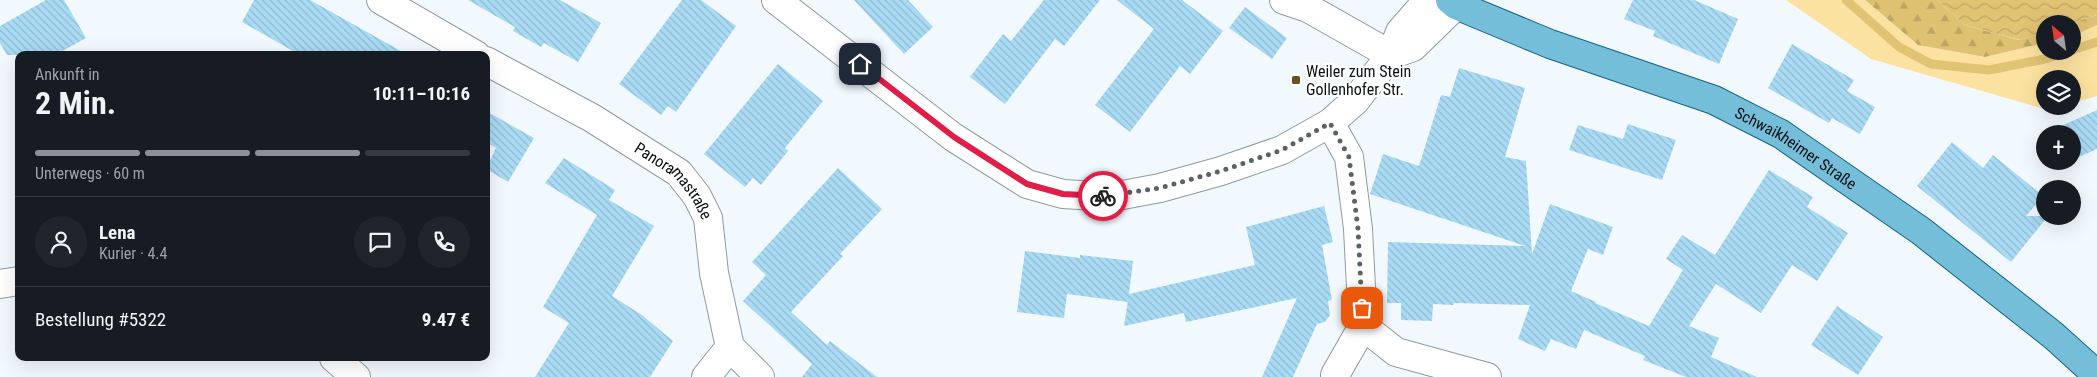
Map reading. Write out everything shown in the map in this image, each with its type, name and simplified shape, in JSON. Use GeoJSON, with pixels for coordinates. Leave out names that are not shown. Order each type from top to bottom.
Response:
{"type":"FeatureCollection","features":[{"type":"Feature","properties":{"kind":"main road","name":"Schwaikheimer Straße"},"geometry":{"type":"LineString","coordinates":[[1453,3],[1550,44],[1714,100],[1781,134],[1921,231],[2054,336],[2097,375]]}},
{"type":"Feature","properties":{"kind":"street"},"geometry":{"type":"LineString","coordinates":[[381,0],[469,51]]}},
{"type":"Feature","properties":{"kind":"street"},"geometry":{"type":"LineString","coordinates":[[776,0],[954,137],[1027,184],[1063,194],[1112,197],[1160,188],[1221,171],[1282,150],[1330,123],[1355,101],[1391,55],[1400,32],[1428,0]]}},
{"type":"Feature","properties":{"kind":"street"},"geometry":{"type":"LineString","coordinates":[[1284,0],[1308,8],[1391,55]]}},
{"type":"Feature","properties":{"kind":"street"},"geometry":{"type":"LineString","coordinates":[[1391,55],[1413,46],[1453,3]]}},
{"type":"Feature","properties":{"kind":"street","name":"Panoramastraße"},"geometry":{"type":"LineString","coordinates":[[490,63],[592,118],[679,173],[697,196],[708,218],[714,273],[730,347]]}},
{"type":"Feature","properties":{"kind":"street"},"geometry":{"type":"LineString","coordinates":[[1330,123],[1349,157],[1358,229],[1363,326],[1335,375]]}},
{"type":"Feature","properties":{"kind":"street"},"geometry":{"type":"LineString","coordinates":[[0,284],[15,282]]}},
{"type":"Feature","properties":{"kind":"street"},"geometry":{"type":"LineString","coordinates":[[1363,326],[1396,352],[1487,377]]}},
{"type":"Feature","properties":{"kind":"street"},"geometry":{"type":"LineString","coordinates":[[706,377],[730,347],[760,377]]}},
{"type":"Feature","properties":{"kind":"street"},"geometry":{"type":"LineString","coordinates":[[337,361],[356,377]]}},
{"type":"Feature","properties":{"kind":"shaded area"},"geometry":{"type":"Polygon","coordinates":[[[1786,0],[1865,0],[1918,45],[1985,57],[2036,45],[2036,60],[2081,60],[2081,32],[2097,25],[2097,96],[2081,101],[2081,70],[2036,70],[2036,107],[1871,59],[1786,0]]]}},
{"type":"Feature","properties":{"kind":"green space"},"geometry":{"type":"Polygon","coordinates":[[[1865,0],[1937,0],[1965,25],[2019,40],[2036,35],[2036,45],[1985,57],[1918,45],[1865,0]]]}},
{"type":"Feature","properties":{"kind":"green space"},"geometry":{"type":"Polygon","coordinates":[[[2097,15],[2097,25],[2081,32],[2081,20],[2097,15]]]}},
{"type":"Feature","properties":{"kind":"water"},"geometry":{"type":"Polygon","coordinates":[[[1937,0],[2097,0],[2097,15],[2081,20],[2081,15],[2036,15],[2036,35],[2020,40],[1965,25],[1937,0]]]}},
{"type":"Feature","properties":{"kind":"building"},"geometry":{"type":"Polygon","coordinates":[[[46,0],[64,0],[86,38],[62,51],[15,51],[15,55],[7,55],[0,43],[0,26],[46,0]]]}},
{"type":"Feature","properties":{"kind":"building"},"geometry":{"type":"Polygon","coordinates":[[[254,0],[310,0],[401,51],[293,51],[242,22],[254,0]]]}},
{"type":"Feature","properties":{"kind":"building"},"geometry":{"type":"Polygon","coordinates":[[[468,0],[560,0],[601,23],[578,62],[544,43],[541,47],[513,31],[515,27],[468,0]]]}},
{"type":"Feature","properties":{"kind":"building"},"geometry":{"type":"Polygon","coordinates":[[[682,0],[701,0],[736,26],[676,112],[668,106],[661,115],[619,84],[682,0]]]}},
{"type":"Feature","properties":{"kind":"building"},"geometry":{"type":"Polygon","coordinates":[[[854,0],[908,0],[933,27],[904,54],[854,0]]]}},
{"type":"Feature","properties":{"kind":"building"},"geometry":{"type":"Polygon","coordinates":[[[1044,0],[1100,0],[1064,46],[1055,39],[1005,104],[970,77],[1003,34],[1011,41],[1044,0]]]}},
{"type":"Feature","properties":{"kind":"building"},"geometry":{"type":"Polygon","coordinates":[[[1117,0],[1182,0],[1223,31],[1190,74],[1180,66],[1130,132],[1095,105],[1154,29],[1117,0]]]}},
{"type":"Feature","properties":{"kind":"building"},"geometry":{"type":"Polygon","coordinates":[[[1633,0],[1694,0],[1738,19],[1719,64],[1653,36],[1655,31],[1624,19],[1633,0]]]}},
{"type":"Feature","properties":{"kind":"building"},"geometry":{"type":"Polygon","coordinates":[[[1245,7],[1287,38],[1272,59],[1229,28],[1245,7]]]}},
{"type":"Feature","properties":{"kind":"building"},"geometry":{"type":"Polygon","coordinates":[[[1792,44],[1854,80],[1847,91],[1875,107],[1860,134],[1832,118],[1829,123],[1768,88],[1792,44]]]}},
{"type":"Feature","properties":{"kind":"building"},"geometry":{"type":"Polygon","coordinates":[[[778,64],[823,101],[785,148],[788,151],[761,185],[753,178],[745,187],[704,154],[778,64]]]}},
{"type":"Feature","properties":{"kind":"building"},"geometry":{"type":"Polygon","coordinates":[[[1459,68],[1525,88],[1505,157],[1526,161],[1532,254],[1550,204],[1613,227],[1603,255],[1588,249],[1571,291],[1649,326],[1683,270],[1666,259],[1682,235],[1715,255],[1769,170],[1813,197],[1807,207],[1848,233],[1817,281],[1792,265],[1761,313],[1716,284],[1689,326],[1719,338],[1711,357],[1757,377],[1686,377],[1643,360],[1645,356],[1584,330],[1576,349],[1551,339],[1545,351],[1518,339],[1530,305],[1433,304],[1432,321],[1401,320],[1401,303],[1387,303],[1388,242],[1525,246],[1370,194],[1383,154],[1419,166],[1441,95],[1450,97],[1459,68]]]}},
{"type":"Feature","properties":{"kind":"building"},"geometry":{"type":"Polygon","coordinates":[[[2097,110],[2097,149],[2081,156],[2081,125],[2063,125],[2097,110]]]}},
{"type":"Feature","properties":{"kind":"building"},"geometry":{"type":"Polygon","coordinates":[[[490,113],[534,138],[508,182],[490,171],[490,161],[496,148],[490,144],[490,113]]]}},
{"type":"Feature","properties":{"kind":"building"},"geometry":{"type":"Polygon","coordinates":[[[1628,124],[1676,140],[1662,180],[1569,150],[1578,125],[1623,139],[1628,124]]]}},
{"type":"Feature","properties":{"kind":"building"},"geometry":{"type":"Polygon","coordinates":[[[1952,142],[1983,168],[1993,155],[2036,190],[2036,204],[2026,216],[2036,216],[2036,225],[2041,225],[2011,262],[1917,186],[1952,142]]]}},
{"type":"Feature","properties":{"kind":"building"},"geometry":{"type":"Polygon","coordinates":[[[564,158],[615,190],[609,200],[654,226],[612,296],[642,315],[673,341],[650,377],[535,377],[569,323],[543,307],[597,215],[545,183],[564,158]]]}},
{"type":"Feature","properties":{"kind":"building"},"geometry":{"type":"Polygon","coordinates":[[[838,168],[882,209],[840,254],[843,256],[791,312],[827,345],[830,341],[877,377],[802,377],[812,364],[743,301],[766,275],[752,262],[838,168]]]}},
{"type":"Feature","properties":{"kind":"building"},"geometry":{"type":"Polygon","coordinates":[[[1324,206],[1333,242],[1322,245],[1332,300],[1328,301],[1330,315],[1325,322],[1317,324],[1293,377],[1262,377],[1297,298],[1186,322],[1184,313],[1124,326],[1129,294],[1255,265],[1246,227],[1324,206]]]}},
{"type":"Feature","properties":{"kind":"building"},"geometry":{"type":"Polygon","coordinates":[[[1025,251],[1080,258],[1080,255],[1133,261],[1128,302],[1067,294],[1064,318],[1017,312],[1025,251]]]}},
{"type":"Feature","properties":{"kind":"building"},"geometry":{"type":"Polygon","coordinates":[[[1837,306],[1883,337],[1858,375],[1811,345],[1837,306]]]}},
{"type":"Feature","properties":{"kind":"waterway"},"geometry":{"type":"LineString","coordinates":[[1846,0],[1899,47],[1931,64],[1989,70],[2040,60]]}},
{"type":"Feature","properties":{"kind":"waterway"},"geometry":{"type":"LineString","coordinates":[[2081,47],[2097,42]]}},
{"type":"Feature","properties":{"kind":"way so far"},"geometry":{"type":"LineString","coordinates":[[1103,196],[1112,197],[1160,188],[1221,171],[1282,150],[1330,123],[1349,157],[1358,229],[1362,308]]}},
{"type":"Feature","properties":{"kind":"place","name":"Weiler zum Stein Gollenhofer Str."},"geometry":{"type":"Point","coordinates":[1296,80]}},
{"type":"Feature","properties":{"kind":"route"},"geometry":{"type":"LineString","coordinates":[[860,64],[954,137],[1027,184],[1063,194],[1103,196]]}}]}
